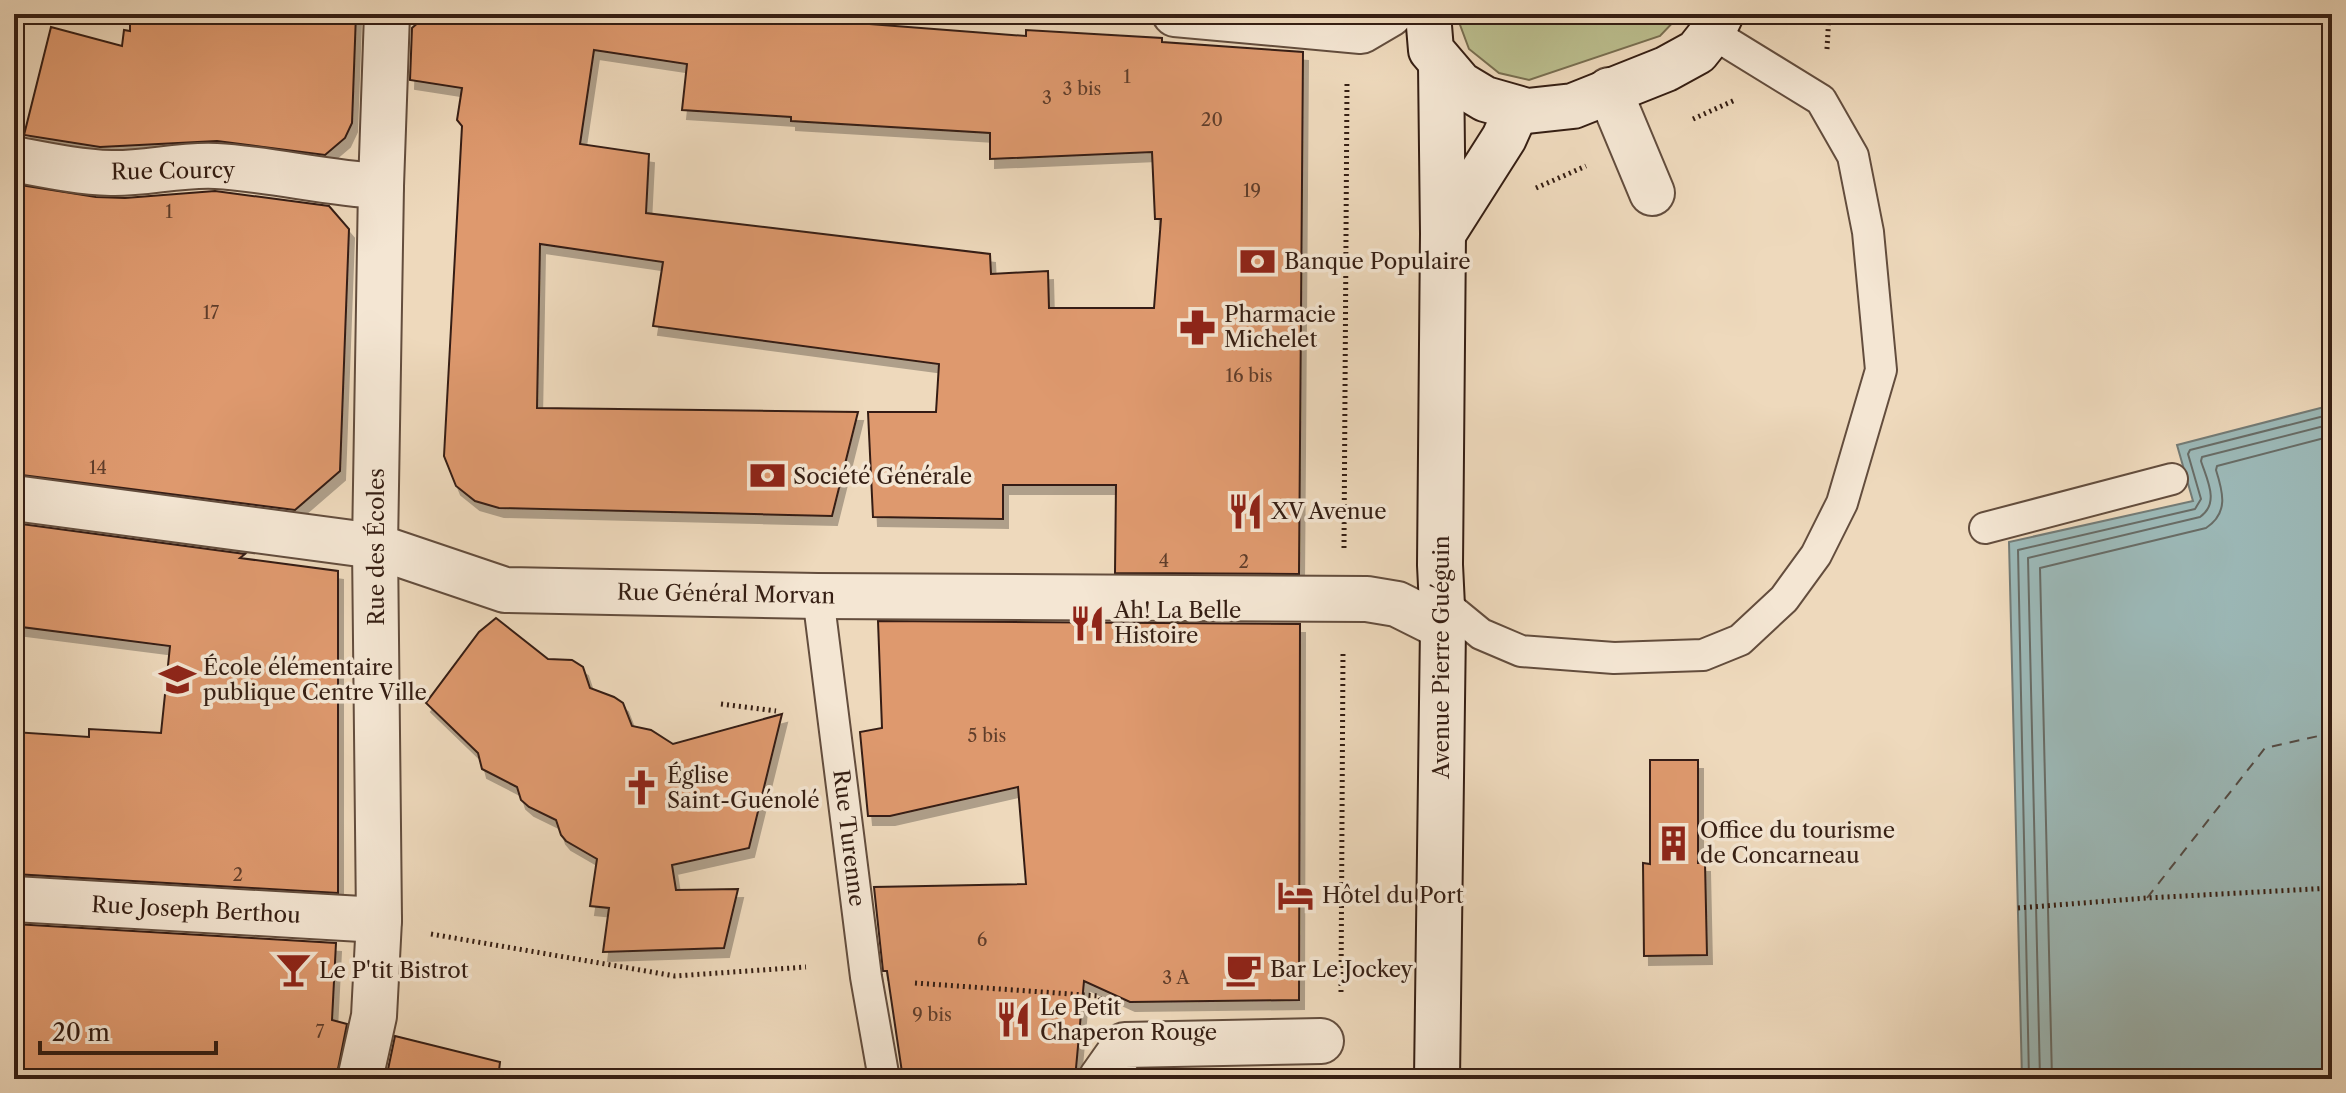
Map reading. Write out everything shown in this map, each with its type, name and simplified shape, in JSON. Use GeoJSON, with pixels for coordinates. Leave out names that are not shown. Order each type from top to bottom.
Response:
{"type":"FeatureCollection","features":[{"type":"Feature","properties":{"kind":"street","name":"Rue des Écoles"},"geometry":{"type":"LineString","coordinates":[[360,1079],[374,1016],[379,920],[375,546],[387,14]]}},
{"type":"Feature","properties":{"kind":"street"},"geometry":{"type":"LineString","coordinates":[[1175,14],[1361,31],[1390,14]]}},
{"type":"Feature","properties":{"kind":"street"},"geometry":{"type":"LineString","coordinates":[[1428,14],[1431,50],[1460,84],[1485,99],[1527,111],[1573,106],[1666,69],[1697,52],[1717,24]]}},
{"type":"Feature","properties":{"kind":"street","name":"Avenue Pierre Guéguin"},"geometry":{"type":"LineString","coordinates":[[1437,1079],[1442,615],[1441,65]]}},
{"type":"Feature","properties":{"kind":"street"},"geometry":{"type":"LineString","coordinates":[[1609,90],[1652,193]]}},
{"type":"Feature","properties":{"kind":"street"},"geometry":{"type":"LineString","coordinates":[[1443,234],[1504,138],[1517,109]]}},
{"type":"Feature","properties":{"kind":"street","name":"Rue Courcy"},"geometry":{"type":"LineString","coordinates":[[14,159],[114,173],[216,166],[335,183],[381,186]]}},
{"type":"Feature","properties":{"kind":"street","name":"Rue Général Morvan"},"geometry":{"type":"LineString","coordinates":[[14,498],[375,546],[505,590],[818,596],[1367,599],[1442,615]]}},
{"type":"Feature","properties":{"kind":"street","name":"Rue Joseph Berthou"},"geometry":{"type":"LineString","coordinates":[[14,899],[379,920]]}},
{"type":"Feature","properties":{"kind":"street"},"geometry":{"type":"LineString","coordinates":[[1113,1062],[1321,1041]]}},
{"type":"Feature","properties":{"kind":"lane"},"geometry":{"type":"LineString","coordinates":[[1442,615],[1521,651],[1614,658],[1703,655],[1740,640],[1784,599],[1816,555],[1842,503],[1881,370],[1868,232],[1853,156],[1821,100],[1717,24]]}},
{"type":"Feature","properties":{"kind":"lane"},"geometry":{"type":"LineString","coordinates":[[1985,528],[2172,479]]}},
{"type":"Feature","properties":{"kind":"lane","name":"Rue Turenne"},"geometry":{"type":"LineString","coordinates":[[818,596],[866,977],[884,1079]]}},
{"type":"Feature","properties":{"kind":"path"},"geometry":{"type":"LineString","coordinates":[[721,704],[776,711]]}},
{"type":"Feature","properties":{"kind":"path"},"geometry":{"type":"LineString","coordinates":[[2018,908],[2332,888]]}},
{"type":"Feature","properties":{"kind":"path"},"geometry":{"type":"LineString","coordinates":[[379,920],[454,940],[675,976],[806,967]]}},
{"type":"Feature","properties":{"kind":"path"},"geometry":{"type":"LineString","coordinates":[[866,977],[889,982],[1099,996],[1113,1062]]}},
{"type":"Feature","properties":{"kind":"green space"},"geometry":{"type":"Polygon","coordinates":[[[1456,14],[1681,14],[1660,36],[1529,80],[1499,73],[1469,49],[1456,14]]]}},
{"type":"Feature","properties":{"kind":"water"},"geometry":{"type":"Polygon","coordinates":[[[2332,405],[2332,1079],[2022,1079],[2009,542],[2193,501],[2177,445],[2332,405]]]}},
{"type":"Feature","properties":{"kind":"building"},"geometry":{"type":"Polygon","coordinates":[[[142,14],[356,14],[352,123],[345,138],[325,155],[217,141],[100,147],[24,135],[51,27],[122,46],[124,30],[130,31],[130,21],[141,22],[142,14]]]}},
{"type":"Feature","properties":{"kind":"building"},"geometry":{"type":"Polygon","coordinates":[[[428,14],[739,14],[1026,36],[1026,30],[1162,38],[1162,42],[1303,52],[1299,574],[1115,573],[1116,485],[1003,485],[1003,519],[873,517],[868,412],[936,412],[939,364],[653,326],[663,262],[540,244],[537,408],[858,412],[832,516],[499,508],[475,501],[456,486],[444,456],[462,126],[457,120],[462,88],[410,80],[412,28],[428,14]],[[594,50],[580,144],[649,154],[646,213],[990,254],[991,274],[1048,271],[1049,308],[1154,308],[1161,219],[1155,219],[1152,152],[990,159],[990,133],[791,121],[791,117],[682,110],[687,64],[594,50]]]}},
{"type":"Feature","properties":{"kind":"building"},"geometry":{"type":"Polygon","coordinates":[[[14,184],[96,197],[125,198],[215,191],[329,206],[349,229],[340,471],[295,510],[14,474],[14,184]]]}},
{"type":"Feature","properties":{"kind":"building"},"geometry":{"type":"Polygon","coordinates":[[[14,523],[245,554],[240,558],[338,571],[338,893],[14,874],[14,732],[89,737],[89,729],[161,733],[170,646],[14,626],[14,523]]]}},
{"type":"Feature","properties":{"kind":"building","name":"Église Saint-Guénolé"},"geometry":{"type":"Polygon","coordinates":[[[496,618],[548,659],[572,660],[583,667],[590,688],[623,703],[632,726],[651,730],[673,744],[782,714],[749,848],[672,865],[676,890],[738,889],[724,948],[603,952],[609,908],[590,906],[597,859],[566,841],[556,820],[529,807],[521,800],[517,787],[482,769],[478,753],[426,703],[479,632],[496,618]]]}},
{"type":"Feature","properties":{"kind":"building"},"geometry":{"type":"Polygon","coordinates":[[[878,621],[1300,624],[1299,1000],[1130,1002],[1084,981],[1075,1079],[903,1079],[887,971],[883,971],[874,887],[1026,884],[1018,787],[890,816],[868,816],[860,732],[882,728],[878,621]]]}},
{"type":"Feature","properties":{"kind":"building","name":"Office du tourisme de Concarneau"},"geometry":{"type":"Polygon","coordinates":[[[1650,760],[1698,760],[1698,863],[1705,863],[1707,955],[1644,956],[1643,863],[1650,864],[1650,760]]]}},
{"type":"Feature","properties":{"kind":"building"},"geometry":{"type":"Polygon","coordinates":[[[14,924],[336,943],[332,1020],[347,1024],[336,1079],[14,1079],[14,924]]]}},
{"type":"Feature","properties":{"kind":"building"},"geometry":{"type":"Polygon","coordinates":[[[395,1036],[500,1062],[498,1079],[386,1079],[395,1036]]]}},
{"type":"Feature","properties":{"kind":"ferry route"},"geometry":{"type":"LineString","coordinates":[[2147,898],[2265,748],[2332,733]]}},
{"type":"Feature","properties":{"kind":"place","name":"Banque Populaire"},"geometry":{"type":"Point","coordinates":[1258,261]}},
{"type":"Feature","properties":{"kind":"place","name":"Pharmacie Michelet"},"geometry":{"type":"Point","coordinates":[1198,327]}},
{"type":"Feature","properties":{"kind":"place","name":"Société Générale"},"geometry":{"type":"Point","coordinates":[767,476]}},
{"type":"Feature","properties":{"kind":"place","name":"XV Avenue"},"geometry":{"type":"Point","coordinates":[1245,511]}},
{"type":"Feature","properties":{"kind":"place","name":"Ah! La Belle Histoire"},"geometry":{"type":"Point","coordinates":[1088,623]}},
{"type":"Feature","properties":{"kind":"place","name":"École élémentaire publique Centre Ville"},"geometry":{"type":"Point","coordinates":[177,680]}},
{"type":"Feature","properties":{"kind":"place","name":"Église Saint-Guénolé"},"geometry":{"type":"Point","coordinates":[641,788]}},
{"type":"Feature","properties":{"kind":"place","name":"Office du tourisme de Concarneau"},"geometry":{"type":"Point","coordinates":[1674,843]}},
{"type":"Feature","properties":{"kind":"place","name":"Hôtel du Port"},"geometry":{"type":"Point","coordinates":[1296,895]}},
{"type":"Feature","properties":{"kind":"place","name":"Bar Le Jockey"},"geometry":{"type":"Point","coordinates":[1244,969]}},
{"type":"Feature","properties":{"kind":"place","name":"Le P'tit Bistrot"},"geometry":{"type":"Point","coordinates":[293,970]}},
{"type":"Feature","properties":{"kind":"place","name":"Le Petit Chaperon Rouge"},"geometry":{"type":"Point","coordinates":[1014,1020]}}]}
